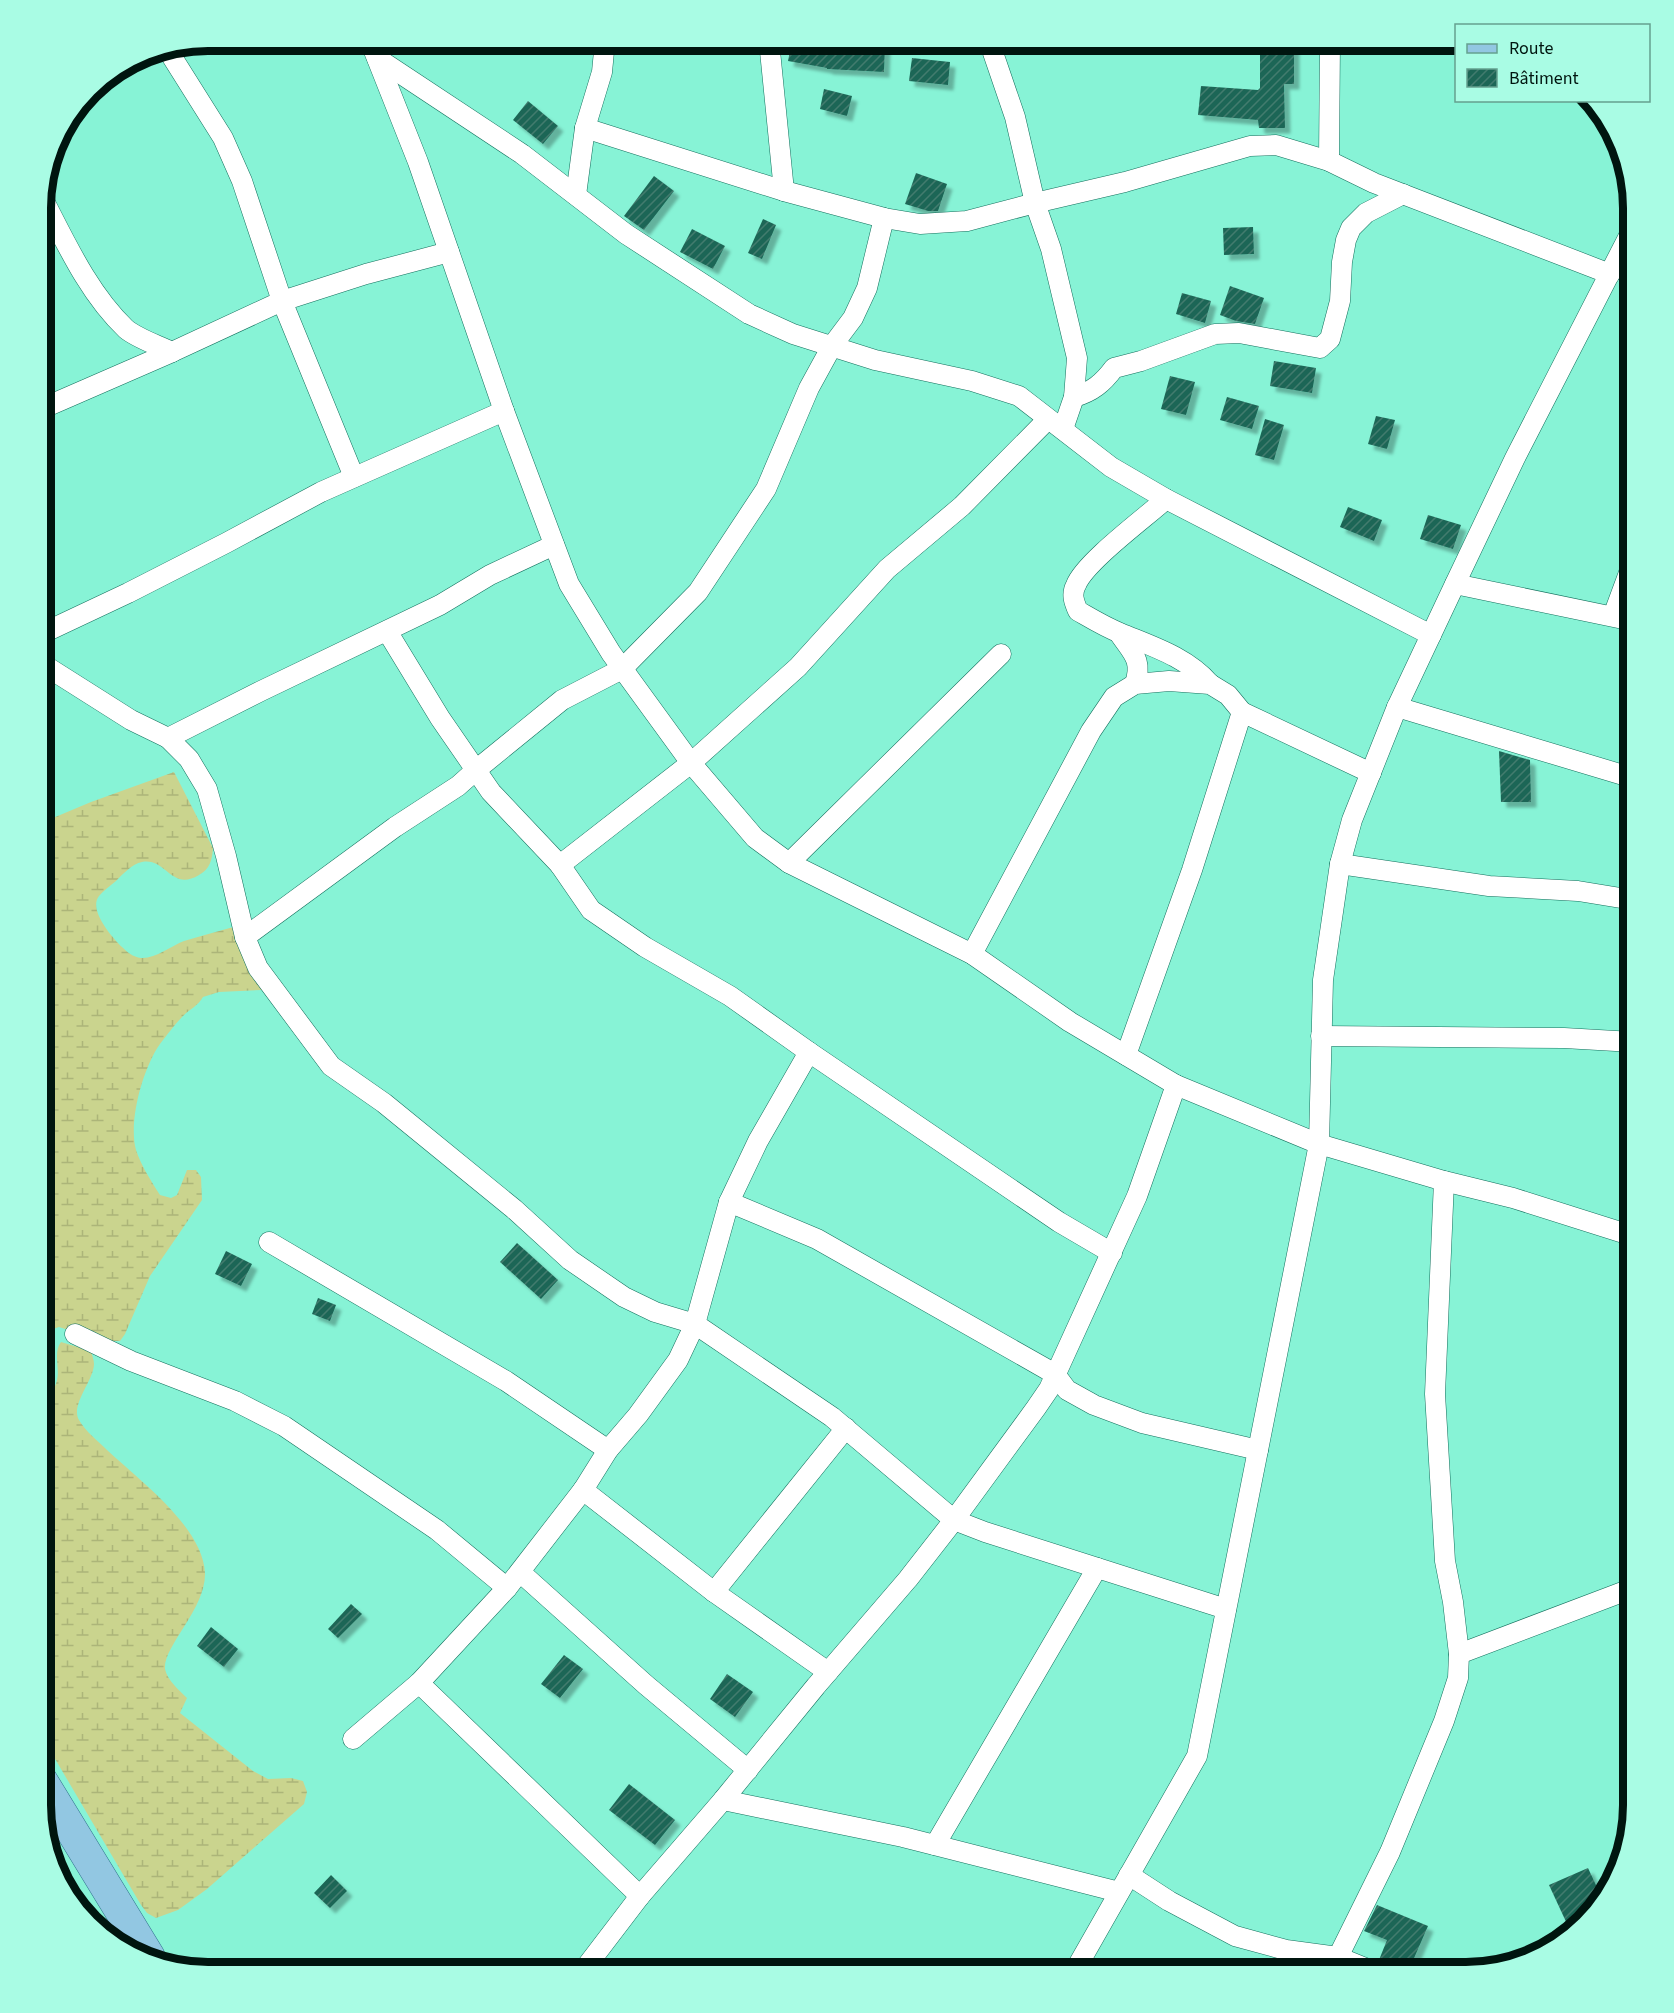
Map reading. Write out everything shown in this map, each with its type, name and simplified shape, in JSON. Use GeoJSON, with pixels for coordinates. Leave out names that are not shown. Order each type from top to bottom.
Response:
{"type":"FeatureCollection","features":[{"type":"Feature","properties":{"kind":"main road"},"geometry":{"type":"LineString","coordinates":[[51,1798],[143,1948]]}},
{"type":"Feature","properties":{"kind":"street"},"geometry":{"type":"LineString","coordinates":[[375,51],[418,162],[504,411],[569,584],[622,669],[691,763],[755,838],[789,863],[972,954],[1071,1022],[1176,1085],[1319,1144],[1444,1181],[1513,1198],[1623,1233]]}},
{"type":"Feature","properties":{"kind":"street"},"geometry":{"type":"LineString","coordinates":[[377,51],[522,154],[626,234],[749,314],[793,334],[875,360],[972,381],[1019,396],[1111,468],[1166,500],[1431,635]]}},
{"type":"Feature","properties":{"kind":"street"},"geometry":{"type":"LineString","coordinates":[[576,195],[585,128],[602,72],[604,51]]}},
{"type":"Feature","properties":{"kind":"street"},"geometry":{"type":"LineString","coordinates":[[770,51],[784,190]]}},
{"type":"Feature","properties":{"kind":"street"},"geometry":{"type":"LineString","coordinates":[[560,865],[691,763],[798,667],[887,569],[1056,424],[1074,397],[1077,358],[1051,249],[1035,203],[1015,117],[990,51]]}},
{"type":"Feature","properties":{"kind":"street"},"geometry":{"type":"LineString","coordinates":[[1329,161],[1330,51]]}},
{"type":"Feature","properties":{"kind":"street"},"geometry":{"type":"LineString","coordinates":[[171,56],[223,138],[242,181],[282,301],[354,477]]}},
{"type":"Feature","properties":{"kind":"street"},"geometry":{"type":"LineString","coordinates":[[585,128],[784,190],[884,218],[920,224],[967,221],[1125,182],[1250,146],[1276,144],[1329,161],[1374,183],[1610,274]]}},
{"type":"Feature","properties":{"kind":"street"},"geometry":{"type":"LineString","coordinates":[[1074,397],[1087,393],[1104,381],[1114,368],[1141,361],[1215,334],[1239,333],[1320,348],[1330,339],[1340,301],[1342,262],[1351,228],[1366,213],[1403,194]]}},
{"type":"Feature","properties":{"kind":"street"},"geometry":{"type":"LineString","coordinates":[[51,214],[97,295],[128,330],[172,352]]}},
{"type":"Feature","properties":{"kind":"street"},"geometry":{"type":"LineString","coordinates":[[245,937],[395,827],[458,786],[562,700],[622,669],[698,592],[766,489],[808,388],[832,346],[853,318],[867,288],[884,218]]}},
{"type":"Feature","properties":{"kind":"street"},"geometry":{"type":"LineString","coordinates":[[1080,1962],[1197,1756],[1319,1144],[1323,980],[1340,864],[1352,820],[1396,707],[1515,458],[1623,249]]}},
{"type":"Feature","properties":{"kind":"street"},"geometry":{"type":"LineString","coordinates":[[51,405],[282,301],[366,274],[449,252]]}},
{"type":"Feature","properties":{"kind":"street"},"geometry":{"type":"LineString","coordinates":[[51,629],[128,593],[321,492],[504,411]]}},
{"type":"Feature","properties":{"kind":"street"},"geometry":{"type":"LineString","coordinates":[[1166,500],[1084,570],[1075,586],[1073,600],[1078,611],[1119,633],[1155,646],[1199,671],[1210,684],[1228,695],[1242,712],[1371,773]]}},
{"type":"Feature","properties":{"kind":"street"},"geometry":{"type":"LineString","coordinates":[[168,738],[440,605],[490,575],[554,545]]}},
{"type":"Feature","properties":{"kind":"street"},"geometry":{"type":"LineString","coordinates":[[1455,584],[1623,618]]}},
{"type":"Feature","properties":{"kind":"street"},"geometry":{"type":"LineString","coordinates":[[1613,616],[1623,590]]}},
{"type":"Feature","properties":{"kind":"street"},"geometry":{"type":"LineString","coordinates":[[387,631],[440,718],[491,792],[560,865],[591,910],[645,947],[730,996],[1059,1222],[1112,1253]]}},
{"type":"Feature","properties":{"kind":"street"},"geometry":{"type":"LineString","coordinates":[[1119,633],[1137,659],[1139,671],[1135,684]]}},
{"type":"Feature","properties":{"kind":"street"},"geometry":{"type":"LineString","coordinates":[[789,863],[1001,654]]}},
{"type":"Feature","properties":{"kind":"street"},"geometry":{"type":"LineString","coordinates":[[51,669],[131,720],[168,738],[189,759],[207,789],[245,937],[258,968],[331,1066],[384,1103],[514,1209],[570,1260],[624,1297],[655,1312],[695,1324],[832,1417],[954,1520],[1226,1608]]}},
{"type":"Feature","properties":{"kind":"street"},"geometry":{"type":"LineString","coordinates":[[972,954],[1091,731],[1114,697],[1135,684],[1169,681],[1210,684]]}},
{"type":"Feature","properties":{"kind":"street"},"geometry":{"type":"LineString","coordinates":[[1396,707],[1623,775]]}},
{"type":"Feature","properties":{"kind":"street"},"geometry":{"type":"LineString","coordinates":[[1126,1055],[1192,870],[1242,712]]}},
{"type":"Feature","properties":{"kind":"street"},"geometry":{"type":"LineString","coordinates":[[1340,864],[1490,886],[1578,891],[1623,898]]}},
{"type":"Feature","properties":{"kind":"street"},"geometry":{"type":"LineString","coordinates":[[1321,1036],[1564,1038],[1623,1041]]}},
{"type":"Feature","properties":{"kind":"street"},"geometry":{"type":"LineString","coordinates":[[353,1739],[419,1683],[507,1588],[583,1490],[608,1450],[638,1415],[678,1360],[695,1324],[729,1202],[758,1141],[809,1052]]}},
{"type":"Feature","properties":{"kind":"street"},"geometry":{"type":"LineString","coordinates":[[590,1962],[640,1896],[908,1579],[1049,1389],[1137,1196],[1176,1085]]}},
{"type":"Feature","properties":{"kind":"street"},"geometry":{"type":"LineString","coordinates":[[1338,1957],[1390,1852],[1444,1721],[1458,1678],[1459,1654],[1453,1602],[1445,1561],[1435,1394],[1444,1181]]}},
{"type":"Feature","properties":{"kind":"street"},"geometry":{"type":"LineString","coordinates":[[729,1202],[816,1239],[1055,1374],[1067,1390],[1094,1405],[1142,1423],[1258,1450]]}},
{"type":"Feature","properties":{"kind":"street"},"geometry":{"type":"LineString","coordinates":[[269,1242],[506,1381],[608,1450]]}},
{"type":"Feature","properties":{"kind":"street"},"geometry":{"type":"LineString","coordinates":[[75,1334],[131,1361],[235,1401],[285,1426],[437,1530],[507,1588]]}},
{"type":"Feature","properties":{"kind":"street"},"geometry":{"type":"LineString","coordinates":[[714,1592],[846,1428]]}},
{"type":"Feature","properties":{"kind":"street"},"geometry":{"type":"LineString","coordinates":[[583,1490],[714,1592],[828,1672]]}},
{"type":"Feature","properties":{"kind":"street"},"geometry":{"type":"LineString","coordinates":[[936,1845],[1097,1568]]}},
{"type":"Feature","properties":{"kind":"street"},"geometry":{"type":"LineString","coordinates":[[520,1572],[646,1685],[748,1770]]}},
{"type":"Feature","properties":{"kind":"street"},"geometry":{"type":"LineString","coordinates":[[1459,1654],[1623,1592]]}},
{"type":"Feature","properties":{"kind":"street"},"geometry":{"type":"LineString","coordinates":[[419,1683],[640,1896]]}},
{"type":"Feature","properties":{"kind":"street"},"geometry":{"type":"LineString","coordinates":[[723,1800],[1124,1884],[1169,1901],[1235,1936],[1286,1950],[1338,1957],[1350,1962]]}},
{"type":"Feature","properties":{"kind":"green space"},"geometry":{"type":"Polygon","coordinates":[[[174,772],[213,848],[210,864],[199,875],[182,879],[175,877],[157,864],[138,863],[99,896],[96,902],[99,916],[107,930],[122,947],[135,957],[141,958],[157,954],[184,941],[237,926],[262,990],[219,992],[203,997],[183,1016],[160,1044],[148,1067],[139,1095],[134,1125],[138,1156],[160,1195],[171,1198],[177,1195],[187,1170],[196,1170],[201,1177],[202,1200],[150,1276],[120,1341],[102,1341],[59,1327],[51,1331],[51,819],[174,772]]]}},
{"type":"Feature","properties":{"kind":"green space"},"geometry":{"type":"Polygon","coordinates":[[[61,1342],[91,1351],[93,1370],[78,1407],[79,1420],[88,1432],[152,1490],[182,1522],[202,1556],[205,1573],[199,1600],[166,1660],[165,1669],[168,1677],[187,1698],[180,1713],[253,1771],[268,1779],[291,1778],[303,1781],[307,1792],[304,1804],[207,1889],[178,1910],[156,1918],[147,1913],[141,1905],[51,1752],[51,1392],[58,1375],[57,1350],[61,1342]]]}},
{"type":"Feature","properties":{"kind":"building"},"geometry":{"type":"Polygon","coordinates":[[[790,51],[885,51],[884,72],[827,69],[788,61],[790,51]]]}},
{"type":"Feature","properties":{"kind":"building"},"geometry":{"type":"Polygon","coordinates":[[[1260,51],[1294,51],[1294,84],[1284,84],[1285,128],[1259,128],[1258,120],[1198,115],[1201,86],[1258,90],[1260,88],[1260,51]]]}},
{"type":"Feature","properties":{"kind":"building"},"geometry":{"type":"Polygon","coordinates":[[[912,58],[950,62],[948,85],[909,81],[912,58]]]}},
{"type":"Feature","properties":{"kind":"building"},"geometry":{"type":"Polygon","coordinates":[[[824,89],[852,96],[847,116],[820,109],[824,89]]]}},
{"type":"Feature","properties":{"kind":"building"},"geometry":{"type":"Polygon","coordinates":[[[528,101],[558,126],[543,144],[513,120],[528,101]]]}},
{"type":"Feature","properties":{"kind":"building"},"geometry":{"type":"Polygon","coordinates":[[[916,173],[947,184],[938,211],[928,211],[905,204],[916,173]]]}},
{"type":"Feature","properties":{"kind":"building"},"geometry":{"type":"Polygon","coordinates":[[[654,176],[674,191],[644,230],[624,216],[654,176]]]}},
{"type":"Feature","properties":{"kind":"building"},"geometry":{"type":"Polygon","coordinates":[[[763,219],[776,225],[762,259],[748,253],[763,219]]]}},
{"type":"Feature","properties":{"kind":"building"},"geometry":{"type":"Polygon","coordinates":[[[1253,227],[1254,254],[1224,255],[1223,228],[1253,227]]]}},
{"type":"Feature","properties":{"kind":"building"},"geometry":{"type":"Polygon","coordinates":[[[692,229],[725,246],[713,269],[680,252],[692,229]]]}},
{"type":"Feature","properties":{"kind":"building"},"geometry":{"type":"Polygon","coordinates":[[[1230,286],[1264,298],[1255,324],[1236,321],[1220,315],[1230,286]]]}},
{"type":"Feature","properties":{"kind":"building"},"geometry":{"type":"Polygon","coordinates":[[[1182,293],[1211,301],[1205,323],[1176,314],[1182,293]]]}},
{"type":"Feature","properties":{"kind":"building"},"geometry":{"type":"Polygon","coordinates":[[[1274,361],[1316,368],[1312,393],[1270,386],[1274,361]]]}},
{"type":"Feature","properties":{"kind":"building"},"geometry":{"type":"Polygon","coordinates":[[[1170,376],[1195,382],[1186,415],[1161,409],[1170,376]]]}},
{"type":"Feature","properties":{"kind":"building"},"geometry":{"type":"Polygon","coordinates":[[[1227,397],[1259,406],[1252,429],[1220,420],[1227,397]]]}},
{"type":"Feature","properties":{"kind":"building"},"geometry":{"type":"Polygon","coordinates":[[[1376,416],[1395,420],[1387,449],[1368,444],[1376,416]]]}},
{"type":"Feature","properties":{"kind":"building"},"geometry":{"type":"Polygon","coordinates":[[[1265,419],[1284,425],[1274,460],[1255,455],[1265,419]]]}},
{"type":"Feature","properties":{"kind":"building"},"geometry":{"type":"Polygon","coordinates":[[[1348,507],[1382,520],[1374,541],[1340,527],[1348,507]]]}},
{"type":"Feature","properties":{"kind":"building"},"geometry":{"type":"Polygon","coordinates":[[[1428,515],[1461,525],[1453,549],[1420,539],[1428,515]]]}},
{"type":"Feature","properties":{"kind":"building"},"geometry":{"type":"Polygon","coordinates":[[[1499,751],[1530,760],[1531,802],[1501,802],[1499,751]]]}},
{"type":"Feature","properties":{"kind":"building"},"geometry":{"type":"Polygon","coordinates":[[[517,1243],[558,1280],[541,1299],[500,1262],[517,1243]]]}},
{"type":"Feature","properties":{"kind":"building"},"geometry":{"type":"Polygon","coordinates":[[[226,1251],[252,1264],[241,1286],[215,1274],[226,1251]]]}},
{"type":"Feature","properties":{"kind":"building"},"geometry":{"type":"Polygon","coordinates":[[[318,1298],[336,1305],[330,1321],[312,1314],[318,1298]]]}},
{"type":"Feature","properties":{"kind":"building"},"geometry":{"type":"Polygon","coordinates":[[[351,1604],[362,1614],[338,1638],[328,1629],[351,1604]]]}},
{"type":"Feature","properties":{"kind":"building"},"geometry":{"type":"Polygon","coordinates":[[[211,1627],[238,1649],[224,1667],[197,1646],[211,1627]]]}},
{"type":"Feature","properties":{"kind":"building"},"geometry":{"type":"Polygon","coordinates":[[[564,1655],[583,1669],[560,1698],[541,1684],[564,1655]]]}},
{"type":"Feature","properties":{"kind":"building"},"geometry":{"type":"Polygon","coordinates":[[[727,1674],[753,1692],[735,1717],[710,1699],[727,1674]]]}},
{"type":"Feature","properties":{"kind":"building"},"geometry":{"type":"Polygon","coordinates":[[[629,1784],[675,1820],[655,1845],[609,1810],[629,1784]]]}},
{"type":"Feature","properties":{"kind":"building"},"geometry":{"type":"Polygon","coordinates":[[[1588,1868],[1598,1890],[1567,1924],[1549,1885],[1588,1868]]]}},
{"type":"Feature","properties":{"kind":"building"},"geometry":{"type":"Polygon","coordinates":[[[331,1875],[347,1891],[330,1908],[314,1893],[331,1875]]]}},
{"type":"Feature","properties":{"kind":"building"},"geometry":{"type":"Polygon","coordinates":[[[1377,1905],[1428,1926],[1412,1962],[1381,1962],[1379,1960],[1387,1940],[1364,1931],[1377,1905]]]}}]}
